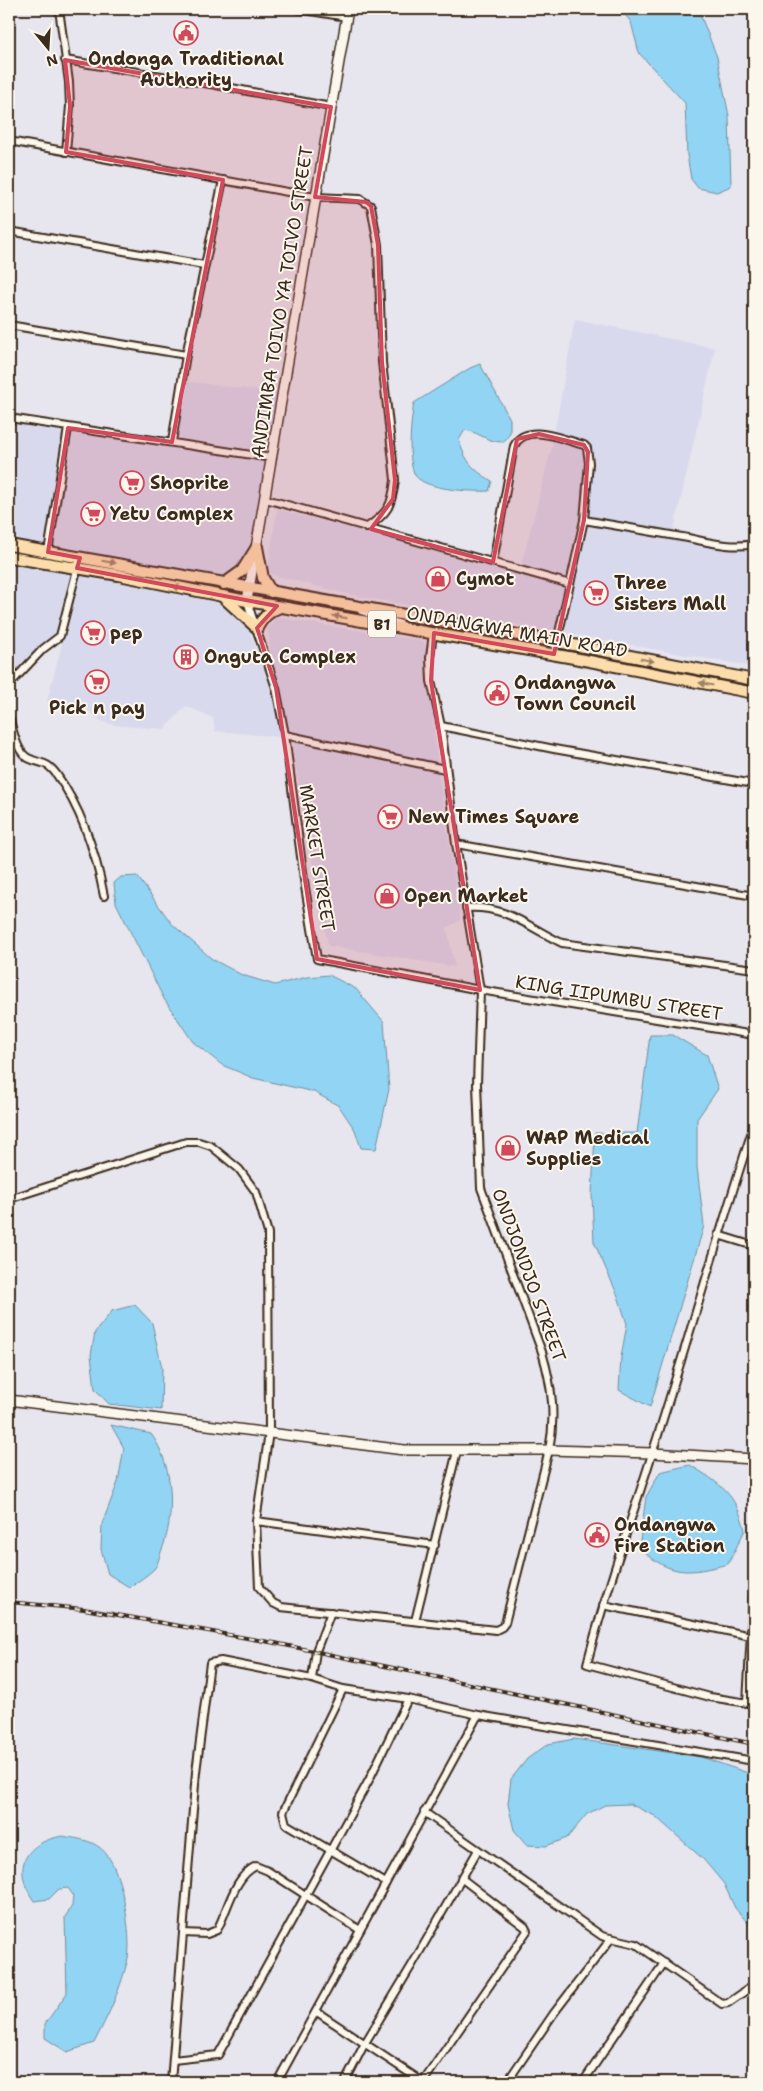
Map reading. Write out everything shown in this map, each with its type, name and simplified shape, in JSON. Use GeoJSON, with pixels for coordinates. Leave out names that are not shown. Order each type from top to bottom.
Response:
{"type":"FeatureCollection","features":[{"type":"Feature","properties":{"kind":"main road","name":"ONDANGWA MAIN ROAD"},"geometry":{"type":"LineString","coordinates":[[9,545],[558,642],[754,680]]}},
{"type":"Feature","properties":{"kind":"main road"},"geometry":{"type":"LineString","coordinates":[[224,584],[242,571],[257,547]]}},
{"type":"Feature","properties":{"kind":"main road"},"geometry":{"type":"LineString","coordinates":[[257,547],[263,578],[271,592]]}},
{"type":"Feature","properties":{"kind":"main road","name":"ONDANGWA MAIN ROAD"},"geometry":{"type":"LineString","coordinates":[[9,557],[281,607],[554,654],[754,693]]}},
{"type":"Feature","properties":{"kind":"main road"},"geometry":{"type":"LineString","coordinates":[[221,596],[257,628],[261,620],[272,610],[281,607]]}},
{"type":"Feature","properties":{"kind":"street"},"geometry":{"type":"LineString","coordinates":[[59,9],[70,100],[66,152]]}},
{"type":"Feature","properties":{"kind":"street"},"geometry":{"type":"LineString","coordinates":[[298,9],[348,13]]}},
{"type":"Feature","properties":{"kind":"street","name":"ANDIMBA TOIVO YA TOIVO STREET"},"geometry":{"type":"LineString","coordinates":[[248,601],[315,197],[348,13]]}},
{"type":"Feature","properties":{"kind":"street"},"geometry":{"type":"LineString","coordinates":[[66,60],[331,107]]}},
{"type":"Feature","properties":{"kind":"street"},"geometry":{"type":"LineString","coordinates":[[9,142],[315,197],[360,199],[371,206],[378,245],[382,362],[395,480],[393,499],[387,512],[366,528]]}},
{"type":"Feature","properties":{"kind":"street"},"geometry":{"type":"LineString","coordinates":[[172,442],[186,355],[223,180]]}},
{"type":"Feature","properties":{"kind":"street"},"geometry":{"type":"LineString","coordinates":[[9,231],[204,266]]}},
{"type":"Feature","properties":{"kind":"street"},"geometry":{"type":"LineString","coordinates":[[9,326],[186,355]]}},
{"type":"Feature","properties":{"kind":"street"},"geometry":{"type":"LineString","coordinates":[[9,418],[272,458]]}},
{"type":"Feature","properties":{"kind":"street"},"geometry":{"type":"LineString","coordinates":[[48,552],[68,428]]}},
{"type":"Feature","properties":{"kind":"street"},"geometry":{"type":"LineString","coordinates":[[494,562],[514,446],[523,435],[539,434],[587,448],[589,463],[584,520],[554,654]]}},
{"type":"Feature","properties":{"kind":"street"},"geometry":{"type":"LineString","coordinates":[[266,499],[570,584]]}},
{"type":"Feature","properties":{"kind":"street"},"geometry":{"type":"LineString","coordinates":[[584,520],[690,538],[712,544],[745,546],[754,544]]}},
{"type":"Feature","properties":{"kind":"street"},"geometry":{"type":"LineString","coordinates":[[9,685],[43,649],[60,636],[80,558]]}},
{"type":"Feature","properties":{"kind":"street","name":"MARKET STREET"},"geometry":{"type":"LineString","coordinates":[[248,601],[276,688],[285,735],[305,887],[317,959],[480,990]]}},
{"type":"Feature","properties":{"kind":"street"},"geometry":{"type":"LineString","coordinates":[[329,602],[434,633]]}},
{"type":"Feature","properties":{"kind":"street","name":"ONDJONDJO STREET"},"geometry":{"type":"LineString","coordinates":[[415,1621],[496,1630],[505,1623],[549,1450],[554,1405],[550,1380],[542,1352],[481,1188],[477,1084],[480,990],[456,844],[441,726],[431,681],[430,657],[434,633]]}},
{"type":"Feature","properties":{"kind":"street"},"geometry":{"type":"LineString","coordinates":[[9,717],[22,752],[27,758],[47,764],[57,775],[71,799],[93,850],[104,896]]}},
{"type":"Feature","properties":{"kind":"street"},"geometry":{"type":"LineString","coordinates":[[441,726],[554,749],[754,784]]}},
{"type":"Feature","properties":{"kind":"street"},"geometry":{"type":"LineString","coordinates":[[285,735],[445,769]]}},
{"type":"Feature","properties":{"kind":"street"},"geometry":{"type":"LineString","coordinates":[[456,844],[754,896]]}},
{"type":"Feature","properties":{"kind":"street"},"geometry":{"type":"LineString","coordinates":[[466,908],[493,908],[524,921],[543,934],[562,943],[754,969]]}},
{"type":"Feature","properties":{"kind":"street","name":"KING IIPUMBU STREET"},"geometry":{"type":"LineString","coordinates":[[480,990],[754,1036]]}},
{"type":"Feature","properties":{"kind":"street"},"geometry":{"type":"LineString","coordinates":[[754,1126],[718,1235],[652,1453],[603,1605],[587,1664],[710,1697],[754,1704]]}},
{"type":"Feature","properties":{"kind":"street"},"geometry":{"type":"LineString","coordinates":[[9,1199],[186,1142],[198,1142],[211,1146],[239,1169],[256,1192],[268,1234],[269,1432],[256,1521],[260,1587],[266,1597],[273,1603],[282,1607],[415,1621],[457,1451]]}},
{"type":"Feature","properties":{"kind":"street"},"geometry":{"type":"LineString","coordinates":[[718,1235],[754,1246]]}},
{"type":"Feature","properties":{"kind":"street"},"geometry":{"type":"LineString","coordinates":[[9,1400],[404,1450],[549,1450],[652,1453],[754,1459]]}},
{"type":"Feature","properties":{"kind":"street"},"geometry":{"type":"LineString","coordinates":[[256,1521],[435,1545]]}},
{"type":"Feature","properties":{"kind":"street"},"geometry":{"type":"LineString","coordinates":[[747,1702],[754,1578]]}},
{"type":"Feature","properties":{"kind":"street"},"geometry":{"type":"LineString","coordinates":[[603,1605],[751,1636]]}},
{"type":"Feature","properties":{"kind":"street"},"geometry":{"type":"LineString","coordinates":[[312,1679],[316,1651],[331,1612]]}},
{"type":"Feature","properties":{"kind":"street"},"geometry":{"type":"LineString","coordinates":[[171,2082],[196,1772],[210,1664],[221,1662],[312,1679],[343,1689],[408,1699],[478,1715],[754,1761]]}},
{"type":"Feature","properties":{"kind":"street"},"geometry":{"type":"LineString","coordinates":[[343,1689],[283,1812],[286,1824],[386,1883]]}},
{"type":"Feature","properties":{"kind":"street"},"geometry":{"type":"LineString","coordinates":[[172,2060],[218,2055],[369,1780],[408,1699]]}},
{"type":"Feature","properties":{"kind":"street"},"geometry":{"type":"LineString","coordinates":[[277,2082],[478,1715]]}},
{"type":"Feature","properties":{"kind":"street"},"geometry":{"type":"LineString","coordinates":[[424,1812],[602,1936],[610,1940],[621,1940],[636,1944],[722,2004],[728,2003],[754,1985]]}},
{"type":"Feature","properties":{"kind":"street"},"geometry":{"type":"LineString","coordinates":[[345,2082],[365,2043],[412,1966],[478,1850]]}},
{"type":"Feature","properties":{"kind":"street"},"geometry":{"type":"LineString","coordinates":[[183,1933],[207,1934],[217,1930],[240,1881],[249,1869],[256,1866],[268,1871],[360,1930]]}},
{"type":"Feature","properties":{"kind":"street"},"geometry":{"type":"LineString","coordinates":[[317,2012],[423,2082],[527,1931],[525,1927],[461,1878]]}},
{"type":"Feature","properties":{"kind":"street"},"geometry":{"type":"LineString","coordinates":[[506,2082],[554,2013],[610,1940]]}},
{"type":"Feature","properties":{"kind":"street"},"geometry":{"type":"LineString","coordinates":[[583,2082],[664,1963]]}},
{"type":"Feature","properties":{"kind":"highlighted area"},"geometry":{"type":"Polygon","coordinates":[[[65,60],[331,107],[315,197],[366,202],[371,206],[378,245],[382,362],[395,480],[393,499],[371,529],[493,562],[517,439],[539,434],[584,445],[588,452],[584,520],[554,654],[434,633],[431,681],[480,990],[317,959],[276,688],[257,628],[277,606],[77,568],[80,558],[48,552],[68,428],[172,442],[223,180],[66,152],[70,106],[65,60]]]}},
{"type":"Feature","properties":{"kind":"shaded area"},"geometry":{"type":"Polygon","coordinates":[[[575,319],[715,348],[672,538],[718,548],[754,547],[754,667],[351,595],[272,575],[268,568],[277,509],[519,573],[552,446],[575,319]]]}},
{"type":"Feature","properties":{"kind":"shaded area"},"geometry":{"type":"Polygon","coordinates":[[[182,381],[282,393],[247,601],[250,633],[272,689],[280,737],[215,731],[213,718],[186,706],[164,729],[122,726],[102,722],[88,710],[47,701],[62,644],[56,639],[9,685],[9,417],[171,442],[182,381]]]}},
{"type":"Feature","properties":{"kind":"shaded area"},"geometry":{"type":"Polygon","coordinates":[[[276,617],[424,641],[439,774],[461,920],[447,928],[455,967],[328,946],[291,742],[271,659],[268,629],[276,617]]]}},
{"type":"Feature","properties":{"kind":"water"},"geometry":{"type":"Polygon","coordinates":[[[620,9],[698,9],[717,57],[729,116],[731,186],[717,192],[698,188],[691,179],[687,155],[685,103],[639,53],[631,22],[620,9]]]}},
{"type":"Feature","properties":{"kind":"water"},"geometry":{"type":"Polygon","coordinates":[[[480,364],[510,419],[510,433],[504,442],[498,442],[465,430],[459,440],[464,454],[471,464],[492,481],[489,491],[448,489],[426,483],[418,479],[412,466],[410,438],[414,403],[470,368],[480,364]]]}},
{"type":"Feature","properties":{"kind":"water"},"geometry":{"type":"Polygon","coordinates":[[[137,876],[172,924],[212,959],[242,975],[275,985],[307,977],[329,975],[356,989],[384,1022],[389,1089],[376,1149],[361,1148],[355,1130],[339,1106],[314,1092],[253,1078],[222,1065],[193,1042],[164,999],[116,903],[114,883],[121,877],[137,876]]]}},
{"type":"Feature","properties":{"kind":"water"},"geometry":{"type":"Polygon","coordinates":[[[650,1035],[673,1035],[707,1055],[718,1089],[697,1119],[697,1167],[704,1226],[650,1407],[619,1390],[621,1357],[627,1324],[618,1296],[594,1242],[592,1195],[595,1133],[637,1133],[650,1035]]]}},
{"type":"Feature","properties":{"kind":"water"},"geometry":{"type":"Polygon","coordinates":[[[135,1305],[152,1323],[162,1368],[161,1410],[109,1404],[95,1389],[91,1355],[95,1332],[112,1311],[135,1305]]]}},
{"type":"Feature","properties":{"kind":"water"},"geometry":{"type":"Polygon","coordinates":[[[111,1425],[151,1434],[159,1446],[164,1460],[170,1491],[169,1523],[157,1563],[151,1572],[129,1587],[108,1574],[101,1549],[102,1524],[118,1482],[124,1448],[111,1425]]]}},
{"type":"Feature","properties":{"kind":"water"},"geometry":{"type":"Polygon","coordinates":[[[690,1465],[719,1484],[726,1491],[737,1507],[745,1530],[728,1564],[702,1570],[681,1571],[661,1564],[639,1548],[646,1497],[660,1472],[690,1465]]]}},
{"type":"Feature","properties":{"kind":"water"},"geometry":{"type":"Polygon","coordinates":[[[574,1739],[701,1757],[754,1775],[754,1930],[735,1908],[724,1884],[704,1860],[655,1816],[630,1804],[605,1805],[587,1814],[567,1838],[546,1846],[527,1845],[514,1830],[508,1804],[511,1779],[527,1759],[548,1744],[574,1739]]]}},
{"type":"Feature","properties":{"kind":"water"},"geometry":{"type":"Polygon","coordinates":[[[62,1836],[92,1843],[107,1855],[117,1875],[121,1889],[129,1935],[128,1958],[118,1991],[94,2043],[67,2052],[45,2038],[45,2024],[67,1993],[65,1917],[72,1906],[73,1895],[68,1888],[59,1889],[49,1899],[34,1901],[23,1877],[23,1867],[31,1851],[49,1839],[62,1836]]]}},
{"type":"Feature","properties":{"kind":"railway"},"geometry":{"type":"LineString","coordinates":[[9,1602],[84,1609],[275,1643],[754,1744]]}},
{"type":"Feature","properties":{"kind":"place","name":"Ondonga Traditional Authority"},"geometry":{"type":"Point","coordinates":[186,33]}},
{"type":"Feature","properties":{"kind":"place","name":"Shoprite"},"geometry":{"type":"Point","coordinates":[132,483]}},
{"type":"Feature","properties":{"kind":"place","name":"Yetu Complex"},"geometry":{"type":"Point","coordinates":[93,514]}},
{"type":"Feature","properties":{"kind":"place","name":"Cymot"},"geometry":{"type":"Point","coordinates":[438,579]}},
{"type":"Feature","properties":{"kind":"place","name":"Three Sisters Mall"},"geometry":{"type":"Point","coordinates":[596,593]}},
{"type":"Feature","properties":{"kind":"place","name":"pep"},"geometry":{"type":"Point","coordinates":[93,633]}},
{"type":"Feature","properties":{"kind":"place","name":"Onguta Complex"},"geometry":{"type":"Point","coordinates":[186,657]}},
{"type":"Feature","properties":{"kind":"place","name":"Pick n pay"},"geometry":{"type":"Point","coordinates":[97,682]}},
{"type":"Feature","properties":{"kind":"place","name":"Ondangwa Town Council"},"geometry":{"type":"Point","coordinates":[497,693]}},
{"type":"Feature","properties":{"kind":"place","name":"New Times Square"},"geometry":{"type":"Point","coordinates":[390,817]}},
{"type":"Feature","properties":{"kind":"place","name":"Open Market"},"geometry":{"type":"Point","coordinates":[387,896]}},
{"type":"Feature","properties":{"kind":"place","name":"WAP Medical Supplies"},"geometry":{"type":"Point","coordinates":[508,1148]}},
{"type":"Feature","properties":{"kind":"place","name":"Ondangwa Fire Station"},"geometry":{"type":"Point","coordinates":[597,1535]}}]}
